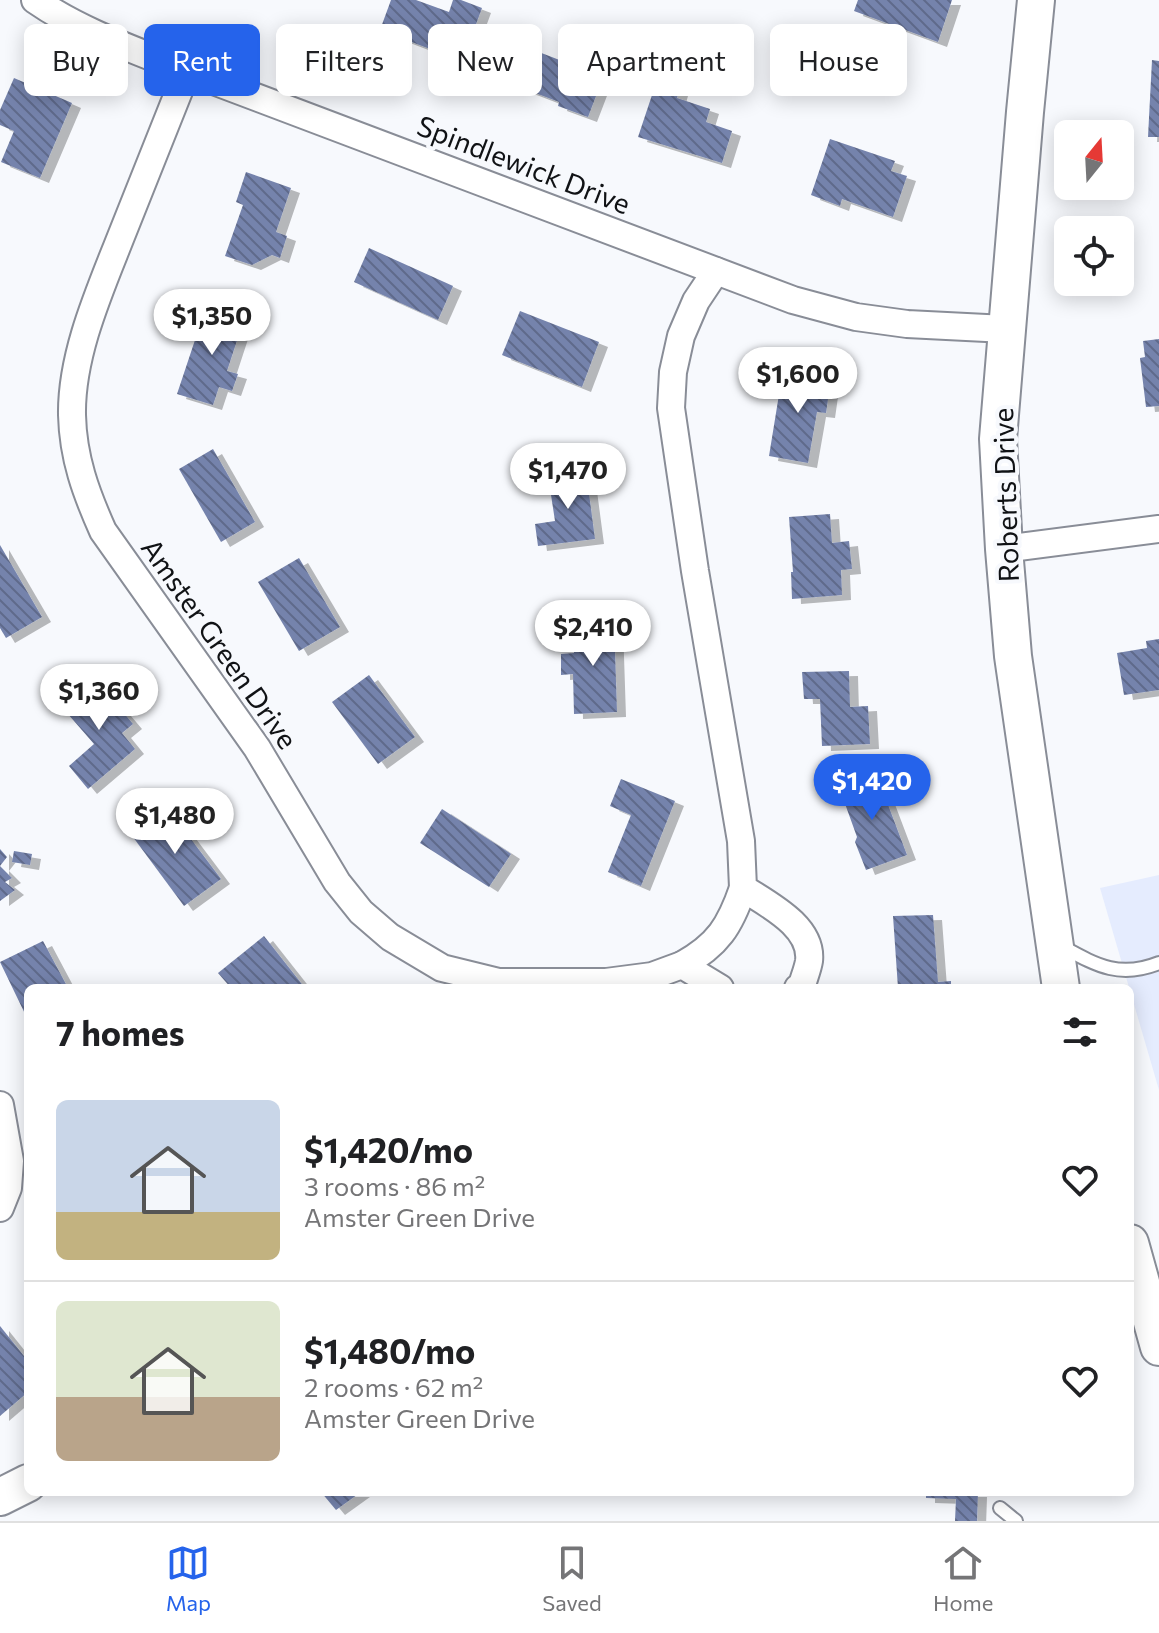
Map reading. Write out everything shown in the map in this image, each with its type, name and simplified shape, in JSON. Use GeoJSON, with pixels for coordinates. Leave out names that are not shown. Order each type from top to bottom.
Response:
{"type":"FeatureCollection","features":[{"type":"Feature","properties":{"kind":"street","name":"Spindlewick Drive"},"geometry":{"type":"LineString","coordinates":[[35,0],[94,33],[144,53]]}},
{"type":"Feature","properties":{"kind":"street","name":"Roberts Drive"},"geometry":{"type":"LineString","coordinates":[[1036,0],[998,439],[1013,656],[1060,984]]}},
{"type":"Feature","properties":{"kind":"street","name":"Amster Green Drive"},"geometry":{"type":"LineString","coordinates":[[177,96],[99,293],[75,371],[72,414],[76,453],[86,491],[103,531],[257,748],[337,882],[361,912],[390,937],[442,968],[499,982],[606,982],[652,976],[701,954],[721,935],[734,913],[743,888],[741,841],[671,408],[673,372],[681,336],[696,301],[716,271]]}},
{"type":"Feature","properties":{"kind":"street","name":"Spindlewick Drive"},"geometry":{"type":"LineString","coordinates":[[253,96],[793,300],[856,317],[907,324],[1006,329]]}},
{"type":"Feature","properties":{"kind":"street"},"geometry":{"type":"LineString","coordinates":[[1004,549],[1159,529]]}},
{"type":"Feature","properties":{"kind":"street"},"geometry":{"type":"LineString","coordinates":[[743,888],[794,923],[804,936],[810,959],[802,984]]}},
{"type":"Feature","properties":{"kind":"street"},"geometry":{"type":"LineString","coordinates":[[682,965],[713,984]]}},
{"type":"Feature","properties":{"kind":"street"},"geometry":{"type":"LineString","coordinates":[[0,1105],[10,1161],[8,1188],[0,1208]]}},
{"type":"Feature","properties":{"kind":"street"},"geometry":{"type":"LineString","coordinates":[[1134,1257],[1159,1347]]}},
{"type":"Feature","properties":{"kind":"street"},"geometry":{"type":"LineString","coordinates":[[0,1497],[24,1485]]}},
{"type":"Feature","properties":{"kind":"lane"},"geometry":{"type":"LineString","coordinates":[[1055,942],[1097,965],[1119,972],[1159,963]]}},
{"type":"Feature","properties":{"kind":"lane"},"geometry":{"type":"LineString","coordinates":[[1000,1508],[1016,1521]]}},
{"type":"Feature","properties":{"kind":"shaded area"},"geometry":{"type":"Polygon","coordinates":[[[1159,875],[1159,1090],[1134,1004],[1134,984],[1128,984],[1100,888],[1159,875]]]}},
{"type":"Feature","properties":{"kind":"building"},"geometry":{"type":"Polygon","coordinates":[[[391,0],[416,0],[449,12],[453,0],[482,8],[476,24],[428,24],[428,48],[412,42],[412,24],[382,24],[391,0]]]}},
{"type":"Feature","properties":{"kind":"building"},"geometry":{"type":"Polygon","coordinates":[[[858,0],[952,0],[938,42],[907,31],[907,24],[889,24],[854,11],[858,0]]]}},
{"type":"Feature","properties":{"kind":"building"},"geometry":{"type":"Polygon","coordinates":[[[542,53],[558,59],[558,96],[596,96],[588,117],[558,106],[559,102],[542,95],[542,53]]]}},
{"type":"Feature","properties":{"kind":"building"},"geometry":{"type":"Polygon","coordinates":[[[1152,60],[1159,61],[1159,137],[1148,137],[1152,60]]]}},
{"type":"Feature","properties":{"kind":"building"},"geometry":{"type":"Polygon","coordinates":[[[14,78],[24,82],[24,96],[56,96],[72,103],[40,178],[1,162],[14,131],[0,125],[0,110],[14,78]]]}},
{"type":"Feature","properties":{"kind":"building"},"geometry":{"type":"Polygon","coordinates":[[[652,96],[678,96],[710,109],[706,122],[732,131],[722,163],[638,137],[652,96]]]}},
{"type":"Feature","properties":{"kind":"building"},"geometry":{"type":"Polygon","coordinates":[[[830,139],[895,161],[891,171],[907,176],[893,217],[842,199],[840,206],[811,195],[830,139]]]}},
{"type":"Feature","properties":{"kind":"building"},"geometry":{"type":"Polygon","coordinates":[[[246,172],[291,188],[276,232],[287,236],[280,258],[272,255],[252,265],[225,256],[243,205],[236,202],[246,172]]]}},
{"type":"Feature","properties":{"kind":"building"},"geometry":{"type":"Polygon","coordinates":[[[369,248],[453,286],[438,320],[354,282],[369,248]]]}},
{"type":"Feature","properties":{"kind":"building"},"geometry":{"type":"Polygon","coordinates":[[[206,307],[244,319],[227,371],[238,374],[232,391],[219,387],[213,405],[177,394],[206,307]]]}},
{"type":"Feature","properties":{"kind":"building"},"geometry":{"type":"Polygon","coordinates":[[[520,311],[599,342],[582,387],[502,355],[520,311]]]}},
{"type":"Feature","properties":{"kind":"building"},"geometry":{"type":"Polygon","coordinates":[[[1159,339],[1159,406],[1146,407],[1140,358],[1145,357],[1143,341],[1159,339]]]}},
{"type":"Feature","properties":{"kind":"building"},"geometry":{"type":"Polygon","coordinates":[[[783,370],[831,378],[826,413],[817,412],[808,463],[769,456],[783,370]]]}},
{"type":"Feature","properties":{"kind":"building"},"geometry":{"type":"Polygon","coordinates":[[[213,449],[255,522],[221,542],[179,469],[213,449]]]}},
{"type":"Feature","properties":{"kind":"building"},"geometry":{"type":"Polygon","coordinates":[[[586,471],[595,539],[538,546],[535,524],[555,521],[548,475],[586,471]]]}},
{"type":"Feature","properties":{"kind":"building"},"geometry":{"type":"Polygon","coordinates":[[[830,514],[832,543],[849,541],[852,569],[841,570],[842,595],[792,599],[789,517],[830,514]]]}},
{"type":"Feature","properties":{"kind":"building"},"geometry":{"type":"Polygon","coordinates":[[[0,545],[42,617],[6,638],[0,628],[0,545]]]}},
{"type":"Feature","properties":{"kind":"building"},"geometry":{"type":"Polygon","coordinates":[[[299,558],[340,627],[299,651],[258,582],[299,558]]]}},
{"type":"Feature","properties":{"kind":"building"},"geometry":{"type":"Polygon","coordinates":[[[614,621],[617,712],[574,714],[573,674],[561,675],[561,654],[574,653],[573,622],[614,621]]]}},
{"type":"Feature","properties":{"kind":"building"},"geometry":{"type":"Polygon","coordinates":[[[1159,639],[1159,690],[1124,695],[1117,653],[1147,648],[1146,641],[1159,639]]]}},
{"type":"Feature","properties":{"kind":"building"},"geometry":{"type":"Polygon","coordinates":[[[849,671],[850,707],[868,706],[870,744],[822,746],[820,699],[804,699],[802,672],[849,671]]]}},
{"type":"Feature","properties":{"kind":"building"},"geometry":{"type":"Polygon","coordinates":[[[369,675],[415,737],[378,764],[332,702],[369,675]]]}},
{"type":"Feature","properties":{"kind":"building"},"geometry":{"type":"Polygon","coordinates":[[[94,678],[133,724],[122,733],[135,749],[88,789],[69,766],[94,744],[61,706],[94,678]]]}},
{"type":"Feature","properties":{"kind":"building"},"geometry":{"type":"Polygon","coordinates":[[[876,773],[907,855],[866,870],[839,787],[876,773]]]}},
{"type":"Feature","properties":{"kind":"building"},"geometry":{"type":"Polygon","coordinates":[[[621,779],[675,801],[641,886],[608,872],[631,815],[610,806],[621,779]]]}},
{"type":"Feature","properties":{"kind":"building"},"geometry":{"type":"Polygon","coordinates":[[[166,806],[221,879],[184,906],[130,833],[166,806]]]}},
{"type":"Feature","properties":{"kind":"building"},"geometry":{"type":"Polygon","coordinates":[[[442,809],[511,854],[489,887],[420,843],[442,809]]]}},
{"type":"Feature","properties":{"kind":"building"},"geometry":{"type":"Polygon","coordinates":[[[0,849],[7,857],[0,866],[0,849]]]}},
{"type":"Feature","properties":{"kind":"building"},"geometry":{"type":"Polygon","coordinates":[[[14,851],[32,854],[30,865],[12,862],[14,851]]]}},
{"type":"Feature","properties":{"kind":"building"},"geometry":{"type":"Polygon","coordinates":[[[0,866],[12,878],[5,882],[15,890],[0,901],[0,866]]]}},
{"type":"Feature","properties":{"kind":"building"},"geometry":{"type":"Polygon","coordinates":[[[933,915],[938,982],[951,981],[951,984],[898,984],[893,916],[933,915]]]}},
{"type":"Feature","properties":{"kind":"building"},"geometry":{"type":"Polygon","coordinates":[[[264,936],[302,984],[228,984],[218,973],[264,936]]]}},
{"type":"Feature","properties":{"kind":"building"},"geometry":{"type":"Polygon","coordinates":[[[43,941],[66,984],[24,984],[24,1012],[0,962],[43,941]]]}},
{"type":"Feature","properties":{"kind":"building"},"geometry":{"type":"Polygon","coordinates":[[[0,1326],[24,1356],[24,1395],[0,1416],[0,1326]]]}},
{"type":"Feature","properties":{"kind":"building"},"geometry":{"type":"Polygon","coordinates":[[[324,1496],[355,1496],[336,1510],[324,1496]]]}},
{"type":"Feature","properties":{"kind":"building"},"geometry":{"type":"Polygon","coordinates":[[[978,1496],[977,1521],[955,1521],[956,1499],[926,1498],[978,1496]]]}}]}
